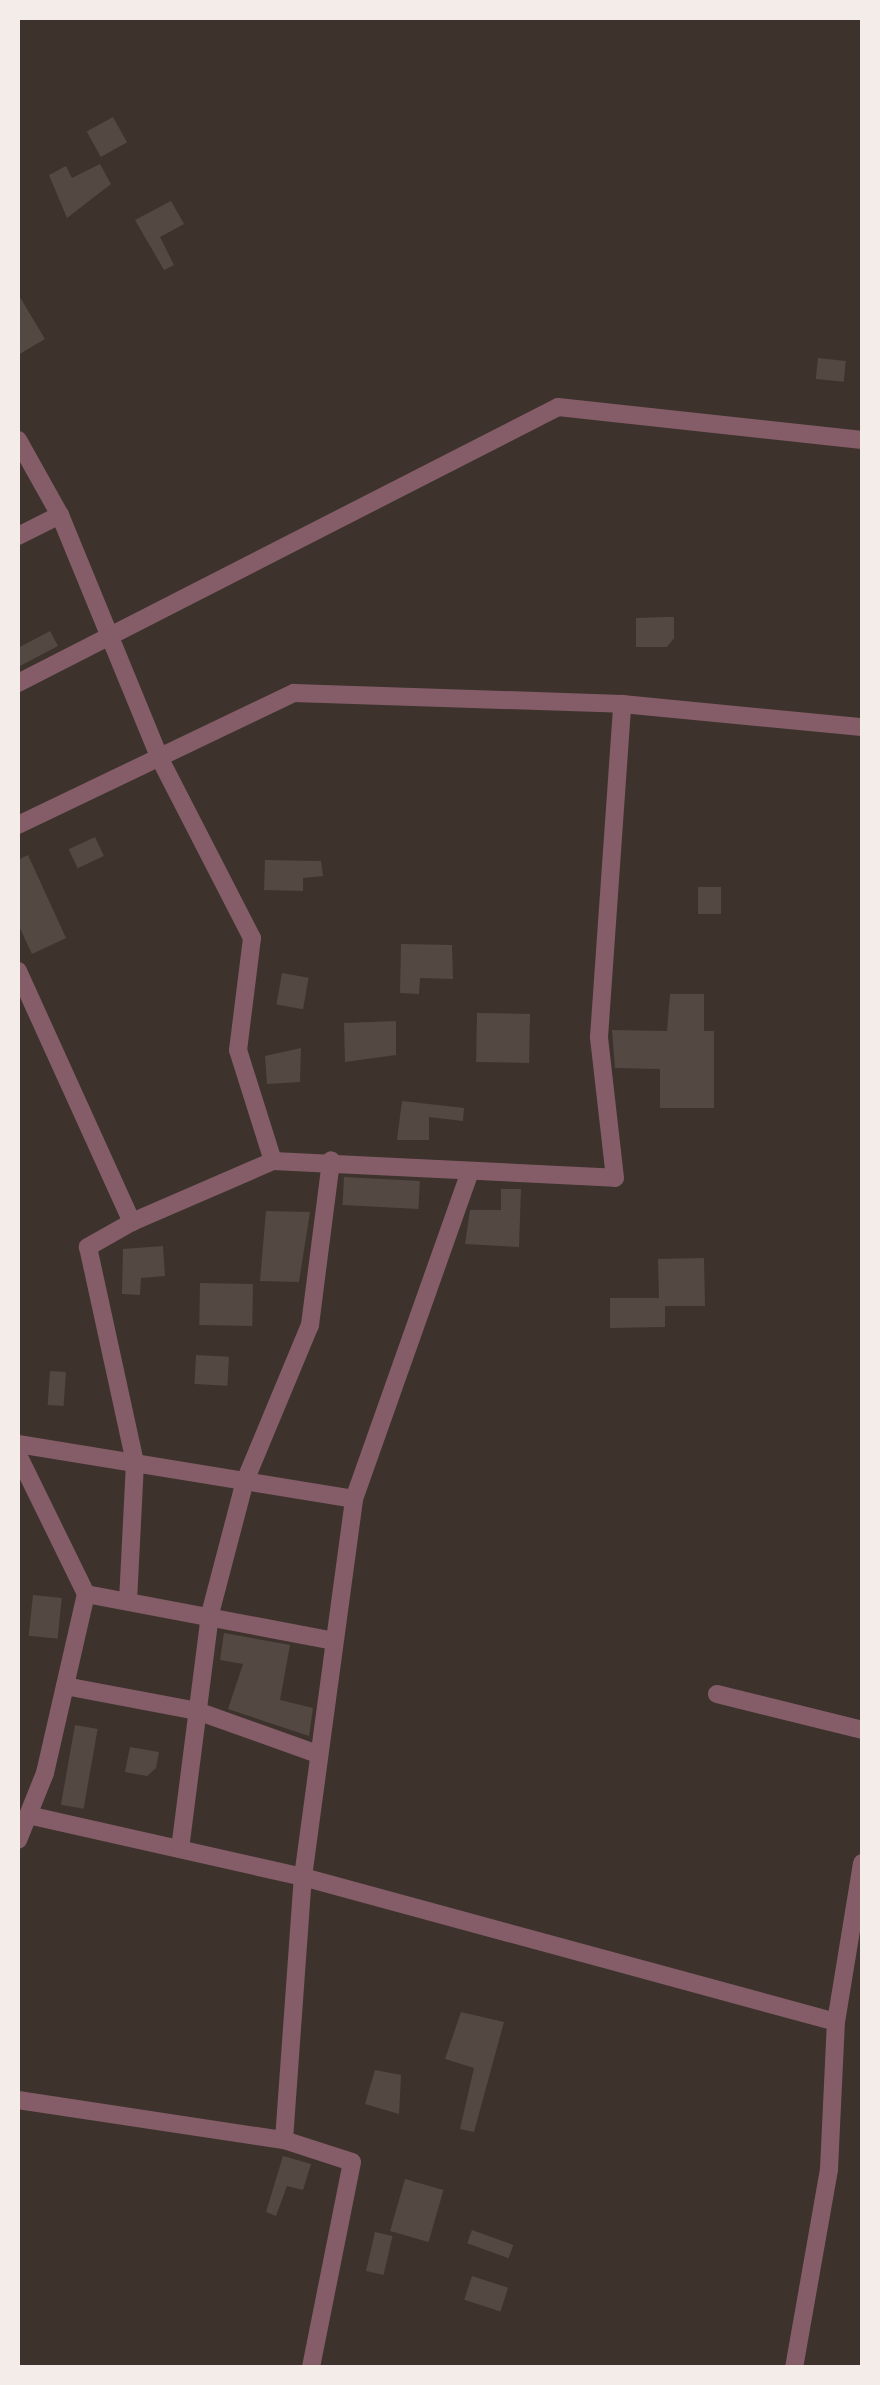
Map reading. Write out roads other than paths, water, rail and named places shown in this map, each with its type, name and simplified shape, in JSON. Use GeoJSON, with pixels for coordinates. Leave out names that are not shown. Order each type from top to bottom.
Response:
{"type":"FeatureCollection","features":[{"type":"Feature","properties":{"kind":"street"},"geometry":{"type":"LineString","coordinates":[[18,683],[109,634],[247,572],[558,408],[862,440]]}},
{"type":"Feature","properties":{"kind":"street"},"geometry":{"type":"LineString","coordinates":[[18,440],[60,515],[161,761],[252,938],[238,1050],[272,1161]]}},
{"type":"Feature","properties":{"kind":"street"},"geometry":{"type":"LineString","coordinates":[[18,536],[60,515]]}},
{"type":"Feature","properties":{"kind":"street"},"geometry":{"type":"LineString","coordinates":[[18,825],[161,761],[294,692],[622,704],[862,727]]}},
{"type":"Feature","properties":{"kind":"street"},"geometry":{"type":"LineString","coordinates":[[128,1601],[135,1463],[88,1247],[132,1222],[272,1161],[332,1160],[470,1172],[616,1178],[599,1038],[622,704]]}},
{"type":"Feature","properties":{"kind":"street"},"geometry":{"type":"LineString","coordinates":[[18,971],[132,1222]]}},
{"type":"Feature","properties":{"kind":"street"},"geometry":{"type":"LineString","coordinates":[[180,1849],[210,1614],[245,1482],[310,1325],[332,1160]]}},
{"type":"Feature","properties":{"kind":"street"},"geometry":{"type":"LineString","coordinates":[[284,2140],[302,1877],[354,1500],[470,1172]]}},
{"type":"Feature","properties":{"kind":"street"},"geometry":{"type":"LineString","coordinates":[[18,1444],[354,1500]]}},
{"type":"Feature","properties":{"kind":"street"},"geometry":{"type":"LineString","coordinates":[[18,1455],[86,1594],[65,1686],[18,1840]]}},
{"type":"Feature","properties":{"kind":"street"},"geometry":{"type":"LineString","coordinates":[[86,1594],[210,1614],[334,1641]]}},
{"type":"Feature","properties":{"kind":"street"},"geometry":{"type":"LineString","coordinates":[[65,1686],[198,1711],[318,1754]]}},
{"type":"Feature","properties":{"kind":"street"},"geometry":{"type":"LineString","coordinates":[[717,1694],[862,1730]]}},
{"type":"Feature","properties":{"kind":"street"},"geometry":{"type":"LineString","coordinates":[[28,1815],[302,1877],[836,2022]]}},
{"type":"Feature","properties":{"kind":"street"},"geometry":{"type":"LineString","coordinates":[[794,2368],[829,2168],[836,2022],[862,1863]]}},
{"type":"Feature","properties":{"kind":"street"},"geometry":{"type":"LineString","coordinates":[[18,2100],[284,2140],[352,2162],[311,2368]]}}]}
